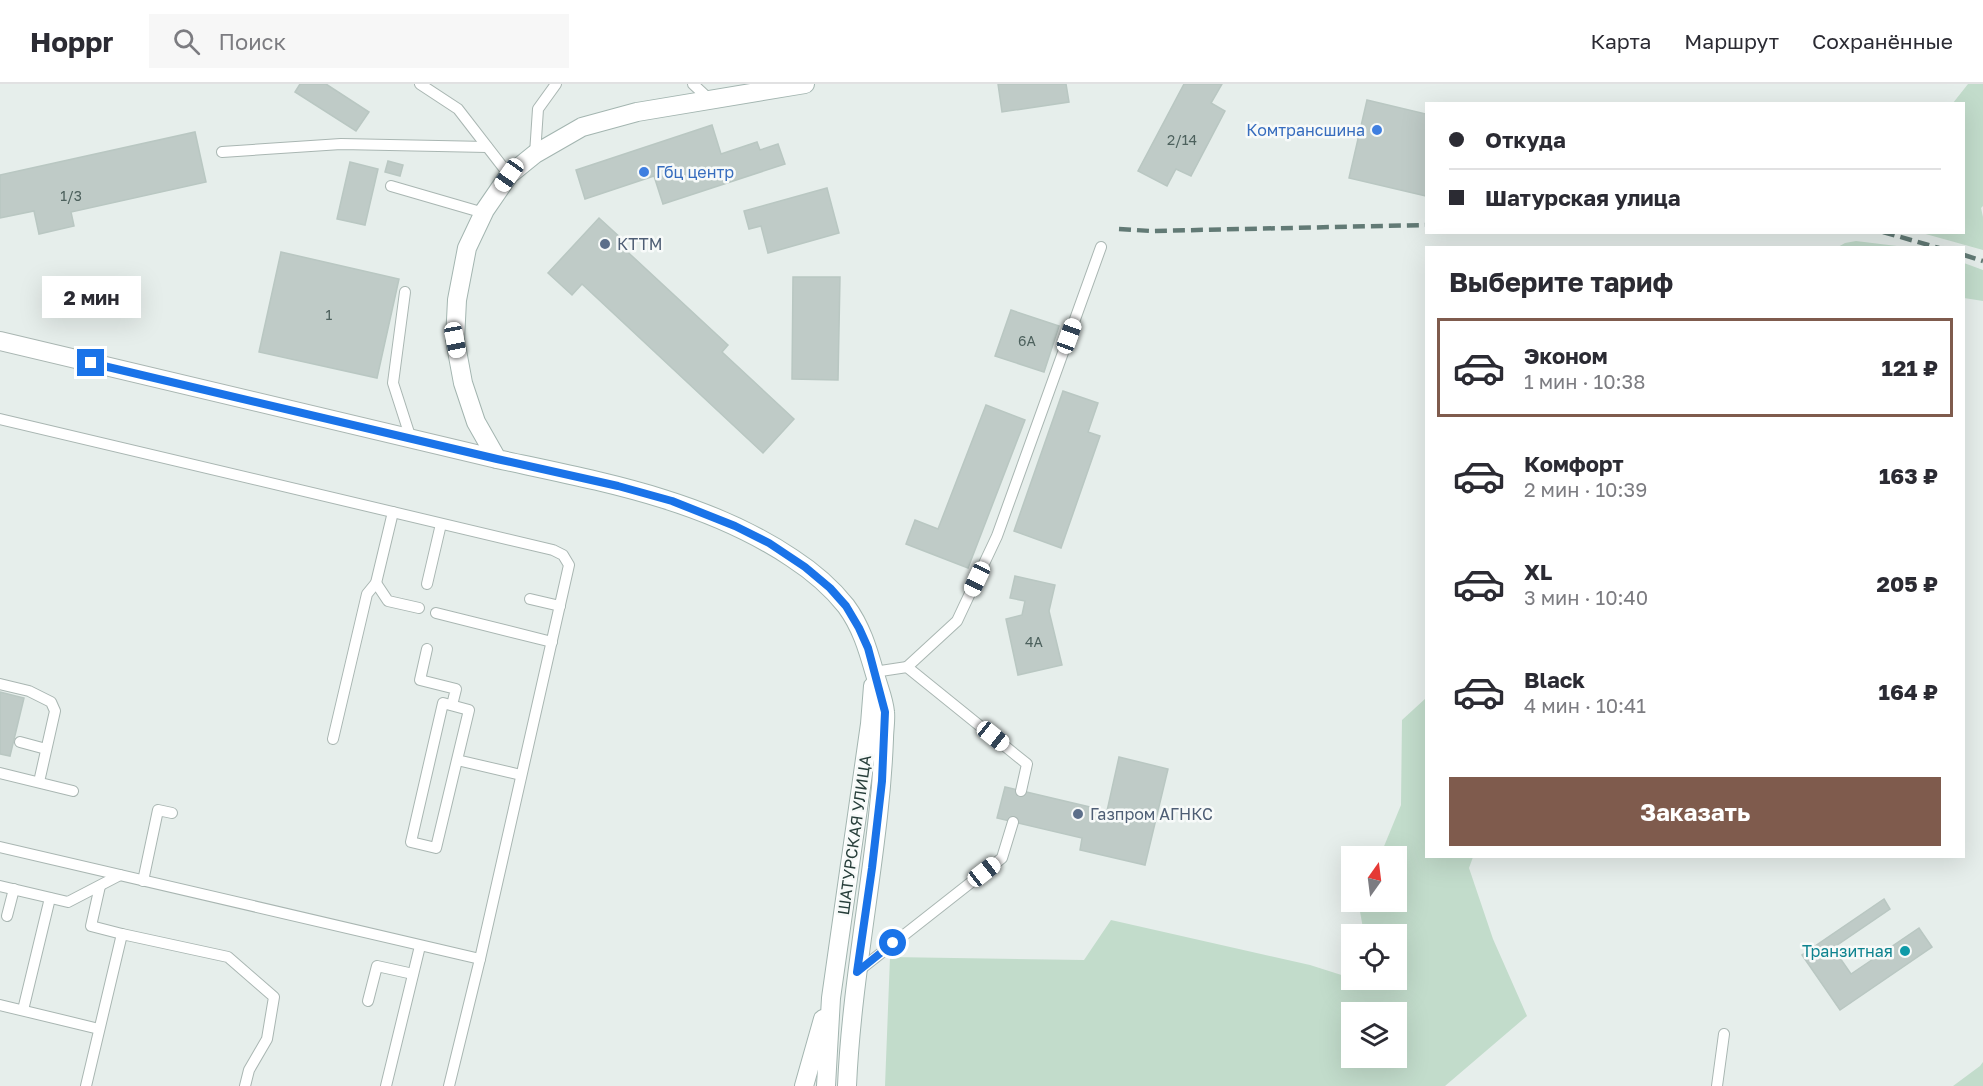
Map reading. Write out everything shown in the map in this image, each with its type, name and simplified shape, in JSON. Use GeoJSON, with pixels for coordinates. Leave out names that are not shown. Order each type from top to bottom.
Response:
{"type":"FeatureCollection","features":[{"type":"Feature","properties":{"kind":"main road"},"geometry":{"type":"LineString","coordinates":[[497,459],[476,422],[463,383],[455,340],[457,300],[467,248],[484,213],[509,175],[535,154],[582,127],[637,112],[805,84]]}},
{"type":"Feature","properties":{"kind":"main road","name":"ШАТУРСКАЯ УЛИЦА"},"geometry":{"type":"LineString","coordinates":[[0,341],[618,486],[672,501],[735,526],[769,543],[805,567],[830,588],[846,606],[864,638],[885,712],[882,781],[857,972],[847,1086]]}},
{"type":"Feature","properties":{"kind":"main road","name":"ШАТУРСКАЯ УЛИЦА"},"geometry":{"type":"LineString","coordinates":[[831,998],[870,724],[874,672]]}},
{"type":"Feature","properties":{"kind":"main road"},"geometry":{"type":"LineString","coordinates":[[804,1086],[818,1032],[831,998]]}},
{"type":"Feature","properties":{"kind":"main road"},"geometry":{"type":"LineString","coordinates":[[826,1086],[831,998]]}},
{"type":"Feature","properties":{"kind":"lane"},"geometry":{"type":"LineString","coordinates":[[420,84],[458,109],[509,175]]}},
{"type":"Feature","properties":{"kind":"lane"},"geometry":{"type":"LineString","coordinates":[[535,154],[538,108],[556,84]]}},
{"type":"Feature","properties":{"kind":"lane"},"geometry":{"type":"LineString","coordinates":[[693,84],[710,99]]}},
{"type":"Feature","properties":{"kind":"lane"},"geometry":{"type":"LineString","coordinates":[[222,152],[341,144],[487,147]]}},
{"type":"Feature","properties":{"kind":"lane"},"geometry":{"type":"LineString","coordinates":[[391,186],[484,213]]}},
{"type":"Feature","properties":{"kind":"lane"},"geometry":{"type":"LineString","coordinates":[[874,672],[907,667],[957,621],[997,536],[1101,247]]}},
{"type":"Feature","properties":{"kind":"lane"},"geometry":{"type":"LineString","coordinates":[[405,292],[393,383],[411,439]]}},
{"type":"Feature","properties":{"kind":"lane"},"geometry":{"type":"LineString","coordinates":[[0,419],[553,550],[562,555],[569,565],[449,1086]]}},
{"type":"Feature","properties":{"kind":"lane"},"geometry":{"type":"LineString","coordinates":[[333,739],[367,594],[376,583],[393,512]]}},
{"type":"Feature","properties":{"kind":"lane"},"geometry":{"type":"LineString","coordinates":[[427,584],[441,524]]}},
{"type":"Feature","properties":{"kind":"lane"},"geometry":{"type":"LineString","coordinates":[[376,583],[388,601],[419,609]]}},
{"type":"Feature","properties":{"kind":"lane"},"geometry":{"type":"LineString","coordinates":[[531,599],[560,606]]}},
{"type":"Feature","properties":{"kind":"lane"},"geometry":{"type":"LineString","coordinates":[[436,613],[552,642]]}},
{"type":"Feature","properties":{"kind":"lane"},"geometry":{"type":"LineString","coordinates":[[427,649],[420,680],[456,689],[452,705]]}},
{"type":"Feature","properties":{"kind":"lane"},"geometry":{"type":"LineString","coordinates":[[907,667],[1027,764],[1021,791]]}},
{"type":"Feature","properties":{"kind":"lane"},"geometry":{"type":"LineString","coordinates":[[0,684],[29,691],[51,702],[55,711],[39,782]]}},
{"type":"Feature","properties":{"kind":"lane"},"geometry":{"type":"LineString","coordinates":[[443,703],[469,710],[457,760],[436,848],[411,842],[443,703]]}},
{"type":"Feature","properties":{"kind":"lane"},"geometry":{"type":"LineString","coordinates":[[20,742],[46,749]]}},
{"type":"Feature","properties":{"kind":"lane"},"geometry":{"type":"LineString","coordinates":[[457,760],[521,775]]}},
{"type":"Feature","properties":{"kind":"lane"},"geometry":{"type":"LineString","coordinates":[[0,773],[74,791]]}},
{"type":"Feature","properties":{"kind":"lane"},"geometry":{"type":"LineString","coordinates":[[142,880],[158,810],[172,813]]}},
{"type":"Feature","properties":{"kind":"lane"},"geometry":{"type":"LineString","coordinates":[[857,972],[1002,858],[1013,822]]}},
{"type":"Feature","properties":{"kind":"lane"},"geometry":{"type":"LineString","coordinates":[[0,847],[480,959]]}},
{"type":"Feature","properties":{"kind":"lane"},"geometry":{"type":"LineString","coordinates":[[0,886],[68,902],[120,875]]}},
{"type":"Feature","properties":{"kind":"lane"},"geometry":{"type":"LineString","coordinates":[[100,886],[91,926],[228,957],[274,996],[267,1039],[249,1070],[245,1086]]}},
{"type":"Feature","properties":{"kind":"lane"},"geometry":{"type":"LineString","coordinates":[[8,916],[14,889]]}},
{"type":"Feature","properties":{"kind":"lane"},"geometry":{"type":"LineString","coordinates":[[23,1010],[50,898]]}},
{"type":"Feature","properties":{"kind":"lane"},"geometry":{"type":"LineString","coordinates":[[86,1086],[122,934]]}},
{"type":"Feature","properties":{"kind":"lane"},"geometry":{"type":"LineString","coordinates":[[386,1086],[420,945]]}},
{"type":"Feature","properties":{"kind":"lane"},"geometry":{"type":"LineString","coordinates":[[368,1000],[377,966],[413,974]]}},
{"type":"Feature","properties":{"kind":"lane"},"geometry":{"type":"LineString","coordinates":[[0,1005],[99,1029]]}},
{"type":"Feature","properties":{"kind":"lane"},"geometry":{"type":"LineString","coordinates":[[1717,1086],[1724,1034]]}},
{"type":"Feature","properties":{"kind":"green space"},"geometry":{"type":"Polygon","coordinates":[[[1968,84],[1983,84],[1983,206],[1981,208],[1983,250],[1926,234],[1965,234],[1965,102],[1954,102],[1968,84]]]}},
{"type":"Feature","properties":{"kind":"green space"},"geometry":{"type":"Polygon","coordinates":[[[1856,241],[1897,246],[1840,246],[1856,241]]]}},
{"type":"Feature","properties":{"kind":"green space"},"geometry":{"type":"Polygon","coordinates":[[[1965,263],[1983,270],[1983,301],[1965,298],[1965,263]]]}},
{"type":"Feature","properties":{"kind":"green space"},"geometry":{"type":"Polygon","coordinates":[[[1425,699],[1425,858],[1473,858],[1469,868],[1493,939],[1527,1016],[1445,1086],[885,1086],[890,957],[1084,960],[1111,920],[1310,965],[1341,975],[1341,990],[1407,990],[1407,924],[1362,924],[1360,912],[1407,912],[1407,846],[1384,846],[1401,805],[1402,720],[1425,699]]]}},
{"type":"Feature","properties":{"kind":"green space"},"geometry":{"type":"Polygon","coordinates":[[[1983,1062],[1983,1086],[1953,1086],[1980,1066],[1983,1062]]]}},
{"type":"Feature","properties":{"kind":"building"},"geometry":{"type":"Polygon","coordinates":[[[300,84],[326,84],[369,112],[356,131],[295,92],[300,84]]]}},
{"type":"Feature","properties":{"kind":"building"},"geometry":{"type":"Polygon","coordinates":[[[998,84],[1066,84],[1069,102],[1002,112],[998,84]]]}},
{"type":"Feature","properties":{"kind":"building"},"geometry":{"type":"Polygon","coordinates":[[[1184,84],[1222,84],[1211,103],[1225,111],[1191,176],[1176,169],[1167,186],[1138,171],[1184,84]]]}},
{"type":"Feature","properties":{"kind":"building"},"geometry":{"type":"Polygon","coordinates":[[[1367,100],[1425,114],[1425,196],[1349,178],[1367,100]]]}},
{"type":"Feature","properties":{"kind":"building"},"geometry":{"type":"Polygon","coordinates":[[[712,125],[721,154],[757,142],[760,150],[778,144],[785,164],[663,204],[654,176],[585,199],[576,170],[712,125]]]}},
{"type":"Feature","properties":{"kind":"building"},"geometry":{"type":"Polygon","coordinates":[[[195,132],[206,182],[71,212],[74,226],[39,234],[34,211],[0,218],[0,175],[195,132]]]}},
{"type":"Feature","properties":{"kind":"building"},"geometry":{"type":"Polygon","coordinates":[[[388,161],[403,165],[400,176],[385,172],[388,161]]]}},
{"type":"Feature","properties":{"kind":"building"},"geometry":{"type":"Polygon","coordinates":[[[350,162],[378,169],[365,225],[337,219],[350,162]]]}},
{"type":"Feature","properties":{"kind":"building"},"geometry":{"type":"Polygon","coordinates":[[[827,188],[839,233],[768,253],[761,226],[749,229],[744,211],[827,188]]]}},
{"type":"Feature","properties":{"kind":"building"},"geometry":{"type":"Polygon","coordinates":[[[599,218],[623,240],[619,244],[728,345],[722,352],[794,419],[763,453],[582,284],[572,295],[548,273],[599,218]]]}},
{"type":"Feature","properties":{"kind":"building"},"geometry":{"type":"Polygon","coordinates":[[[281,252],[399,279],[377,378],[259,352],[281,252]]]}},
{"type":"Feature","properties":{"kind":"building"},"geometry":{"type":"Polygon","coordinates":[[[793,277],[840,277],[838,380],[792,379],[793,277]]]}},
{"type":"Feature","properties":{"kind":"building"},"geometry":{"type":"Polygon","coordinates":[[[1011,310],[1059,326],[1044,372],[995,356],[1011,310]]]}},
{"type":"Feature","properties":{"kind":"building"},"geometry":{"type":"Polygon","coordinates":[[[1063,391],[1098,403],[1088,432],[1100,436],[1061,548],[1014,531],[1063,391]]]}},
{"type":"Feature","properties":{"kind":"building"},"geometry":{"type":"Polygon","coordinates":[[[986,405],[1025,420],[968,568],[906,544],[915,520],[938,529],[986,405]]]}},
{"type":"Feature","properties":{"kind":"building"},"geometry":{"type":"Polygon","coordinates":[[[1015,576],[1055,585],[1049,611],[1062,665],[1018,675],[1006,619],[1022,615],[1025,601],[1010,598],[1015,576]]]}},
{"type":"Feature","properties":{"kind":"building"},"geometry":{"type":"Polygon","coordinates":[[[0,692],[24,698],[10,756],[0,754],[0,692]]]}},
{"type":"Feature","properties":{"kind":"building","name":"Газпром АГНКС"},"geometry":{"type":"Polygon","coordinates":[[[1119,757],[1168,769],[1145,865],[1080,850],[1082,838],[997,818],[1005,787],[1107,811],[1119,757]]]}},
{"type":"Feature","properties":{"kind":"building","name":"Транзитная"},"geometry":{"type":"Polygon","coordinates":[[[1884,899],[1890,909],[1833,948],[1851,974],[1919,928],[1932,947],[1840,1010],[1802,955],[1884,899]]]}},
{"type":"Feature","properties":{"kind":"railway"},"geometry":{"type":"LineString","coordinates":[[1119,229],[1151,231],[1425,225]]}},
{"type":"Feature","properties":{"kind":"railway"},"geometry":{"type":"LineString","coordinates":[[1890,234],[1932,246]]}},
{"type":"Feature","properties":{"kind":"railway"},"geometry":{"type":"LineString","coordinates":[[1965,255],[1983,261]]}},
{"type":"Feature","properties":{"kind":"place","name":"Комтрансшина"},"geometry":{"type":"Point","coordinates":[1377,130]}},
{"type":"Feature","properties":{"kind":"place","name":"Гбц центр"},"geometry":{"type":"Point","coordinates":[644,172]}},
{"type":"Feature","properties":{"kind":"place","name":"КТТМ"},"geometry":{"type":"Point","coordinates":[605,244]}},
{"type":"Feature","properties":{"kind":"place","name":"Газпром АГНКС"},"geometry":{"type":"Point","coordinates":[1078,814]}},
{"type":"Feature","properties":{"kind":"place","name":"Транзитная"},"geometry":{"type":"Point","coordinates":[1905,951]}},
{"type":"Feature","properties":{"kind":"route"},"geometry":{"type":"LineString","coordinates":[[91,363],[618,486],[672,501],[735,526],[769,543],[805,567],[830,588],[846,606],[859,628],[868,648],[885,712],[882,781],[857,972],[893,943]]}}]}
